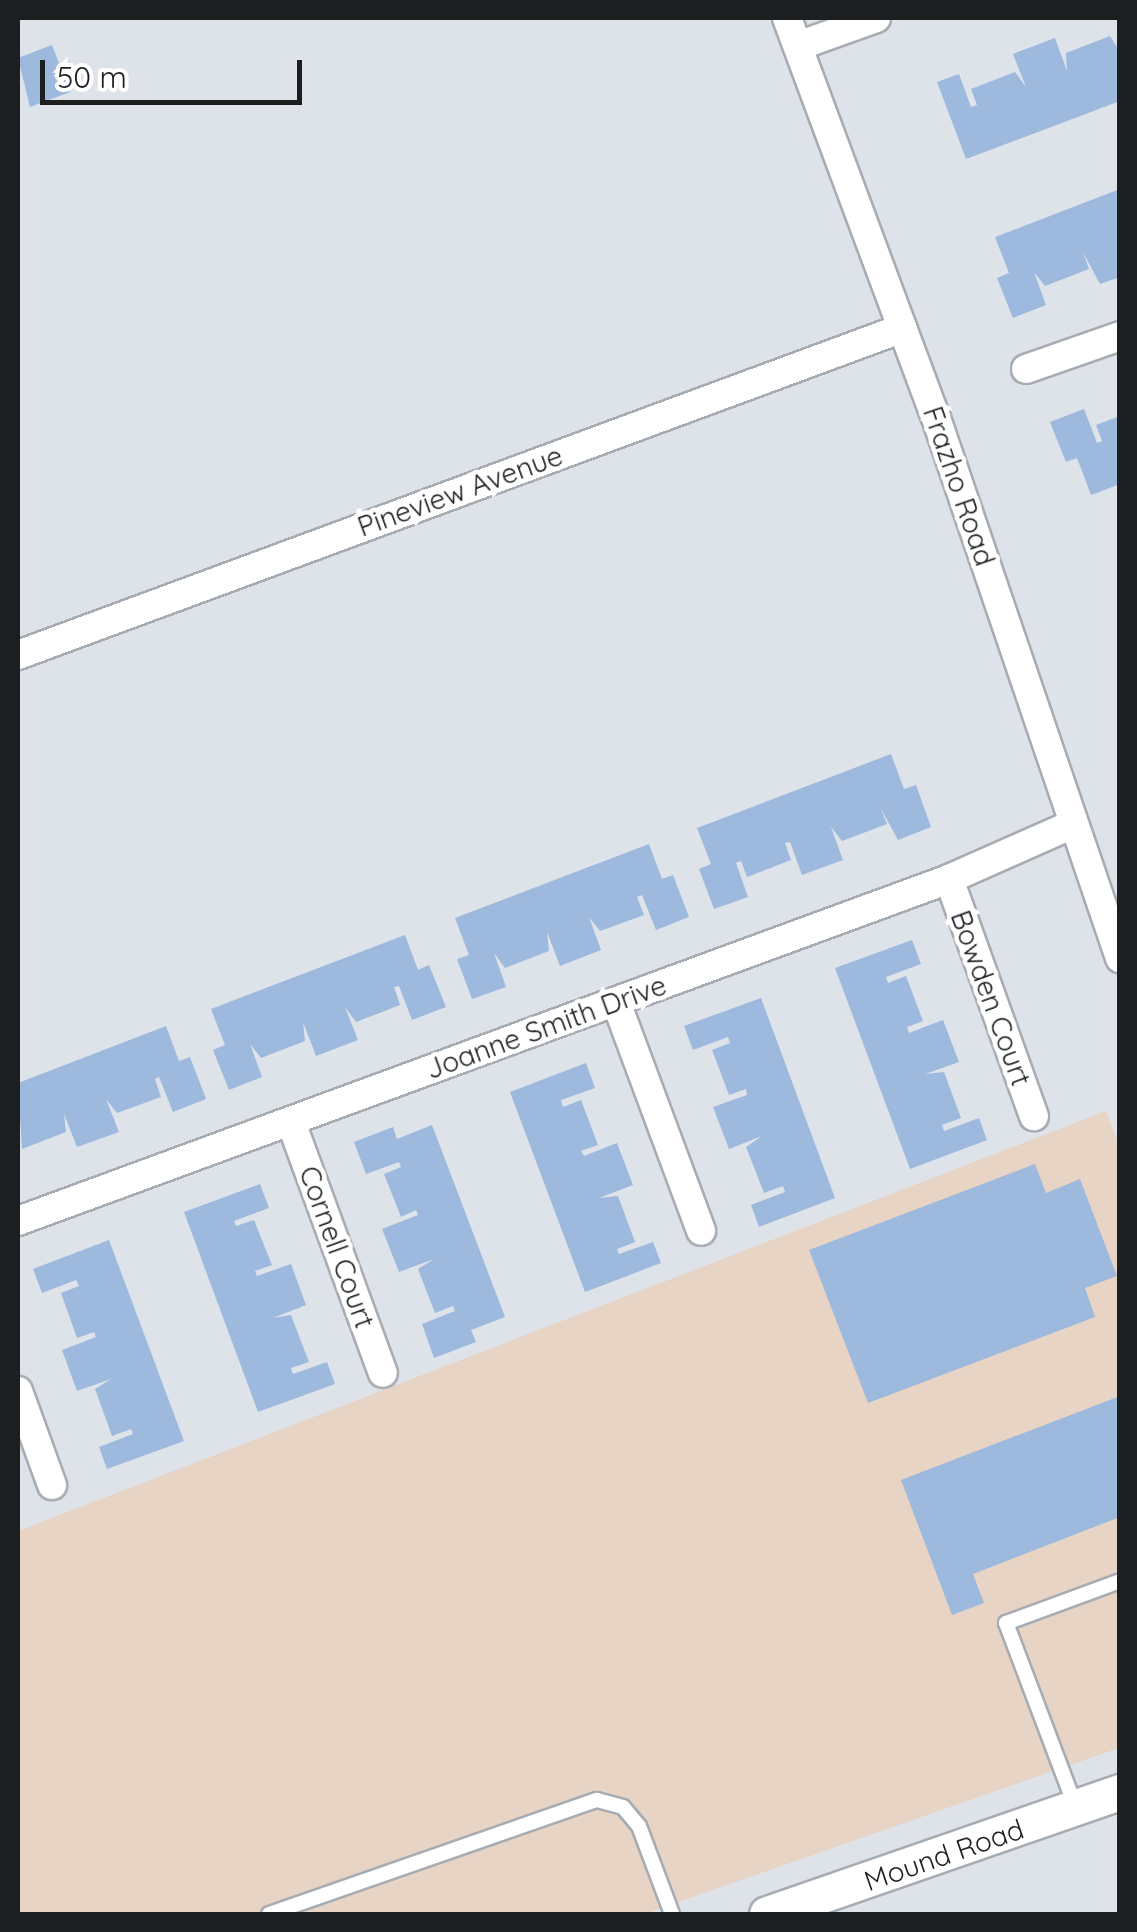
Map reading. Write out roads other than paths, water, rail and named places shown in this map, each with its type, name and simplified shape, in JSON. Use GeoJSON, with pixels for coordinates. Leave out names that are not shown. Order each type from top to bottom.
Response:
{"type":"FeatureCollection","features":[{"type":"Feature","properties":{"kind":"street","name":"Frazho Road"},"geometry":{"type":"LineString","coordinates":[[787,18],[903,328],[1071,825],[1120,958]]}},
{"type":"Feature","properties":{"kind":"street"},"geometry":{"type":"LineString","coordinates":[[798,46],[876,18]]}},
{"type":"Feature","properties":{"kind":"street","name":"Pineview Avenue"},"geometry":{"type":"LineString","coordinates":[[18,655],[903,328]]}},
{"type":"Feature","properties":{"kind":"street"},"geometry":{"type":"LineString","coordinates":[[1026,369],[1120,336]]}},
{"type":"Feature","properties":{"kind":"street","name":"Joanne Smith Drive"},"geometry":{"type":"LineString","coordinates":[[18,1221],[949,879],[1071,825]]}},
{"type":"Feature","properties":{"kind":"street","name":"Bowden Court"},"geometry":{"type":"LineString","coordinates":[[949,879],[1034,1116]]}},
{"type":"Feature","properties":{"kind":"street"},"geometry":{"type":"LineString","coordinates":[[616,1002],[701,1231]]}},
{"type":"Feature","properties":{"kind":"street","name":"Cornell Court"},"geometry":{"type":"LineString","coordinates":[[291,1122],[383,1373]]}},
{"type":"Feature","properties":{"kind":"street"},"geometry":{"type":"LineString","coordinates":[[18,1391],[52,1485]]}},
{"type":"Feature","properties":{"kind":"street","name":"Mound Road"},"geometry":{"type":"LineString","coordinates":[[767,1914],[1120,1792]]}},
{"type":"Feature","properties":{"kind":"lane"},"geometry":{"type":"LineString","coordinates":[[1076,1808],[1006,1623],[1120,1580]]}},
{"type":"Feature","properties":{"kind":"lane"},"geometry":{"type":"LineString","coordinates":[[269,1914],[597,1800],[624,1807],[639,1826],[672,1914]]}}]}
